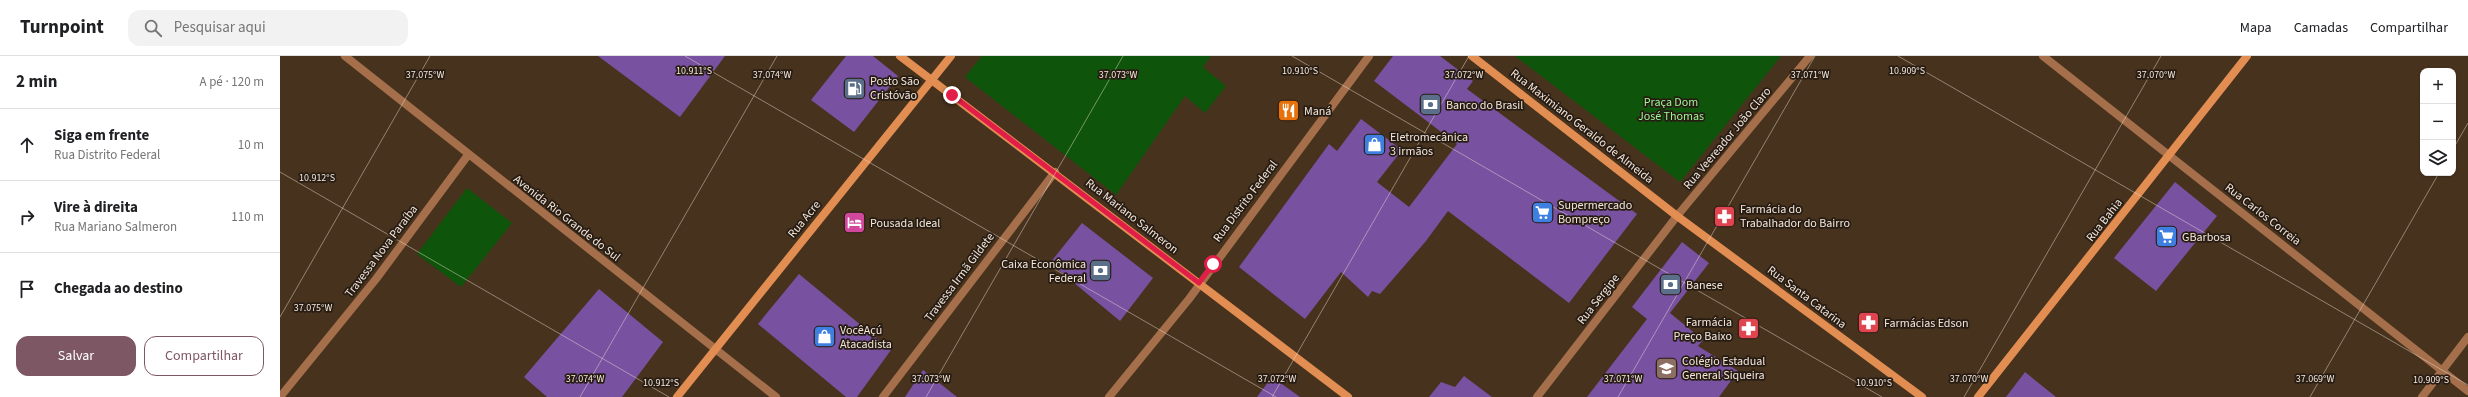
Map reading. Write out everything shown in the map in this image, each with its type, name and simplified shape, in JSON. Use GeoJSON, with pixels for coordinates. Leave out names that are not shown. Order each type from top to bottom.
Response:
{"type":"FeatureCollection","features":[{"type":"Feature","properties":{"kind":"main road","name":"Rua Mariano Salmeron"},"geometry":{"type":"LineString","coordinates":[[900,56],[1055,172],[1348,397]]}},
{"type":"Feature","properties":{"kind":"main road","name":"Rua Acre"},"geometry":{"type":"LineString","coordinates":[[677,397],[952,56]]}},
{"type":"Feature","properties":{"kind":"main road","name":"Rua Maximiano Geraldo de Almeida"},"geometry":{"type":"LineString","coordinates":[[1472,56],[1677,216]]}},
{"type":"Feature","properties":{"kind":"main road","name":"Rua Bahia"},"geometry":{"type":"LineString","coordinates":[[1978,397],[2170,156],[2247,56]]}},
{"type":"Feature","properties":{"kind":"main road","name":"Rua Santa Catarina"},"geometry":{"type":"LineString","coordinates":[[1677,216],[1922,397]]}},
{"type":"Feature","properties":{"kind":"street","name":"Avenida Rio Grande do Sul"},"geometry":{"type":"LineString","coordinates":[[345,56],[679,322],[716,348],[776,397]]}},
{"type":"Feature","properties":{"kind":"street","name":"Rua Distrito Federal"},"geometry":{"type":"LineString","coordinates":[[1109,397],[1199,283],[1369,56]]}},
{"type":"Feature","properties":{"kind":"street","name":"Rua Veereador João Claro"},"geometry":{"type":"LineString","coordinates":[[1677,216],[1810,56]]}},
{"type":"Feature","properties":{"kind":"street","name":"Rua Carlos Correia"},"geometry":{"type":"LineString","coordinates":[[2043,56],[2468,391]]}},
{"type":"Feature","properties":{"kind":"street","name":"Travessa Nova Paraíba"},"geometry":{"type":"LineString","coordinates":[[280,397],[376,280],[468,155]]}},
{"type":"Feature","properties":{"kind":"street","name":"Travessa Irmã Gildete"},"geometry":{"type":"LineString","coordinates":[[883,397],[1055,172]]}},
{"type":"Feature","properties":{"kind":"street","name":"Rua Sergipe"},"geometry":{"type":"LineString","coordinates":[[1537,397],[1677,216]]}},
{"type":"Feature","properties":{"kind":"street"},"geometry":{"type":"LineString","coordinates":[[2422,397],[2468,337]]}},
{"type":"Feature","properties":{"kind":"green space"},"geometry":{"type":"Polygon","coordinates":[[[982,56],[1211,56],[1203,67],[1226,86],[1205,113],[1185,96],[1116,195],[965,77],[982,56]]]}},
{"type":"Feature","properties":{"kind":"green space","name":"Praça Dom José Thomas"},"geometry":{"type":"Polygon","coordinates":[[[1515,56],[1781,56],[1680,182],[1515,56]]]}},
{"type":"Feature","properties":{"kind":"green space"},"geometry":{"type":"Polygon","coordinates":[[[467,188],[512,223],[461,287],[417,254],[467,188]]]}},
{"type":"Feature","properties":{"kind":"building"},"geometry":{"type":"Polygon","coordinates":[[[598,56],[725,56],[680,117],[598,56]]]}},
{"type":"Feature","properties":{"kind":"building","name":"Posto São Cristóvão"},"geometry":{"type":"Polygon","coordinates":[[[846,56],[873,56],[898,76],[854,132],[811,100],[846,56]]]}},
{"type":"Feature","properties":{"kind":"building","name":"Supermercado Bompreço"},"geometry":{"type":"Polygon","coordinates":[[[1393,56],[1440,56],[1473,81],[1467,89],[1637,214],[1569,303],[1448,211],[1426,241],[1380,294],[1372,291],[1368,297],[1341,272],[1305,319],[1239,267],[1329,144],[1337,151],[1361,119],[1402,150],[1377,182],[1409,207],[1457,144],[1374,81],[1393,56]]]}},
{"type":"Feature","properties":{"kind":"building","name":"GBarbosa"},"geometry":{"type":"Polygon","coordinates":[[[2175,182],[2217,216],[2156,291],[2114,258],[2175,182]]]}},
{"type":"Feature","properties":{"kind":"building","name":"Caixa Econômica Federal"},"geometry":{"type":"Polygon","coordinates":[[[1082,223],[1153,278],[1120,321],[1050,263],[1082,223]]]}},
{"type":"Feature","properties":{"kind":"building","name":"Colégio Estadual General Siqueira"},"geometry":{"type":"Polygon","coordinates":[[[1682,242],[1709,263],[1670,313],[1703,340],[1698,346],[1738,371],[1719,397],[1587,397],[1647,319],[1632,307],[1682,242]]]}},
{"type":"Feature","properties":{"kind":"building","name":"VocêAçú Atacadista"},"geometry":{"type":"Polygon","coordinates":[[[799,274],[891,350],[857,397],[846,397],[758,324],[799,274]]]}},
{"type":"Feature","properties":{"kind":"building"},"geometry":{"type":"Polygon","coordinates":[[[599,289],[663,342],[622,397],[547,397],[524,377],[599,289]]]}},
{"type":"Feature","properties":{"kind":"building"},"geometry":{"type":"Polygon","coordinates":[[[923,370],[957,397],[905,397],[923,370]]]}},
{"type":"Feature","properties":{"kind":"building"},"geometry":{"type":"Polygon","coordinates":[[[2025,372],[2056,397],[2006,397],[2025,372]]]}},
{"type":"Feature","properties":{"kind":"building"},"geometry":{"type":"Polygon","coordinates":[[[1464,376],[1492,397],[1429,397],[1441,382],[1455,387],[1464,376]]]}},
{"type":"Feature","properties":{"kind":"building"},"geometry":{"type":"Polygon","coordinates":[[[1272,377],[1300,397],[1257,397],[1272,377]]]}},
{"type":"Feature","properties":{"kind":"place","name":"Posto São Cristóvão"},"geometry":{"type":"Point","coordinates":[855,88]}},
{"type":"Feature","properties":{"kind":"place","name":"Banco do Brasil"},"geometry":{"type":"Point","coordinates":[1430,105]}},
{"type":"Feature","properties":{"kind":"place","name":"Maná"},"geometry":{"type":"Point","coordinates":[1289,111]}},
{"type":"Feature","properties":{"kind":"place","name":"Eletromecânica 3 irmãos"},"geometry":{"type":"Point","coordinates":[1374,144]}},
{"type":"Feature","properties":{"kind":"place","name":"Supermercado Bompreço"},"geometry":{"type":"Point","coordinates":[1542,212]}},
{"type":"Feature","properties":{"kind":"place","name":"Farmácia do Trabalhador do Bairro"},"geometry":{"type":"Point","coordinates":[1724,216]}},
{"type":"Feature","properties":{"kind":"place","name":"Pousada Ideal"},"geometry":{"type":"Point","coordinates":[854,223]}},
{"type":"Feature","properties":{"kind":"place","name":"GBarbosa"},"geometry":{"type":"Point","coordinates":[2166,237]}},
{"type":"Feature","properties":{"kind":"place","name":"Caixa Econômica Federal"},"geometry":{"type":"Point","coordinates":[1101,271]}},
{"type":"Feature","properties":{"kind":"place","name":"Banese"},"geometry":{"type":"Point","coordinates":[1671,285]}},
{"type":"Feature","properties":{"kind":"place","name":"Farmácias Edson"},"geometry":{"type":"Point","coordinates":[1868,323]}},
{"type":"Feature","properties":{"kind":"place","name":"Farmácia Preço Baixo"},"geometry":{"type":"Point","coordinates":[1748,329]}},
{"type":"Feature","properties":{"kind":"place","name":"VocêAçú Atacadista"},"geometry":{"type":"Point","coordinates":[825,337]}},
{"type":"Feature","properties":{"kind":"place","name":"Colégio Estadual General Siqueira"},"geometry":{"type":"Point","coordinates":[1666,368]}},
{"type":"Feature","properties":{"kind":"route"},"geometry":{"type":"LineString","coordinates":[[952,95],[1199,283],[1213,264]]}}]}
